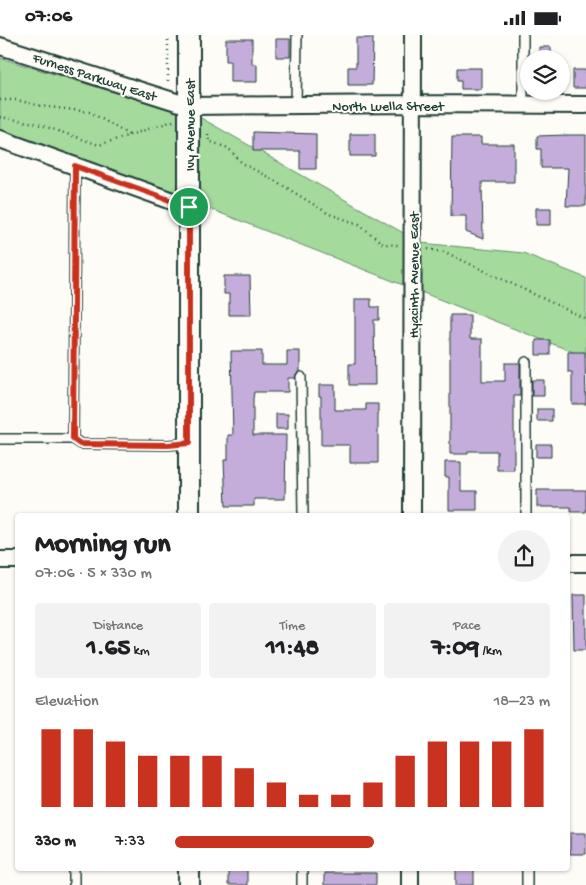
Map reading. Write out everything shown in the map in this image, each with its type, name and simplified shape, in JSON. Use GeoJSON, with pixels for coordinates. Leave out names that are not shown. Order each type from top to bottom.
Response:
{"type":"FeatureCollection","features":[{"type":"Feature","properties":{"kind":"street","name":"Ivy Avenue East"},"geometry":{"type":"LineString","coordinates":[[189,35],[189,513]]}},
{"type":"Feature","properties":{"kind":"street","name":"Hyacinth Avenue East"},"geometry":{"type":"LineString","coordinates":[[412,513],[413,35]]}},
{"type":"Feature","properties":{"kind":"street","name":"Furness Parkway East"},"geometry":{"type":"LineString","coordinates":[[0,45],[189,106]]}},
{"type":"Feature","properties":{"kind":"street","name":"North Luella Street"},"geometry":{"type":"LineString","coordinates":[[189,106],[586,105]]}},
{"type":"Feature","properties":{"kind":"street"},"geometry":{"type":"LineString","coordinates":[[0,139],[189,207]]}},
{"type":"Feature","properties":{"kind":"street"},"geometry":{"type":"LineString","coordinates":[[0,560],[15,560]]}},
{"type":"Feature","properties":{"kind":"street"},"geometry":{"type":"LineString","coordinates":[[570,563],[586,563]]}},
{"type":"Feature","properties":{"kind":"street"},"geometry":{"type":"LineString","coordinates":[[189,871],[189,885]]}},
{"type":"Feature","properties":{"kind":"street"},"geometry":{"type":"LineString","coordinates":[[410,871],[410,885]]}},
{"type":"Feature","properties":{"kind":"lane"},"geometry":{"type":"LineString","coordinates":[[296,35],[296,105]]}},
{"type":"Feature","properties":{"kind":"lane"},"geometry":{"type":"LineString","coordinates":[[522,105],[523,35]]}},
{"type":"Feature","properties":{"kind":"lane"},"geometry":{"type":"LineString","coordinates":[[73,439],[75,166]]}},
{"type":"Feature","properties":{"kind":"lane"},"geometry":{"type":"LineString","coordinates":[[526,362],[526,513]]}},
{"type":"Feature","properties":{"kind":"lane"},"geometry":{"type":"LineString","coordinates":[[301,377],[302,513]]}},
{"type":"Feature","properties":{"kind":"lane"},"geometry":{"type":"LineString","coordinates":[[0,439],[73,439],[80,444],[168,445],[189,443]]}},
{"type":"Feature","properties":{"kind":"lane"},"geometry":{"type":"LineString","coordinates":[[74,871],[74,885]]}},
{"type":"Feature","properties":{"kind":"lane"},"geometry":{"type":"LineString","coordinates":[[302,871],[302,885]]}},
{"type":"Feature","properties":{"kind":"lane"},"geometry":{"type":"LineString","coordinates":[[527,871],[527,885]]}},
{"type":"Feature","properties":{"kind":"path"},"geometry":{"type":"LineString","coordinates":[[168,35],[168,88]]}},
{"type":"Feature","properties":{"kind":"path"},"geometry":{"type":"LineString","coordinates":[[0,100],[17,100],[90,112],[130,135]]}},
{"type":"Feature","properties":{"kind":"path"},"geometry":{"type":"LineString","coordinates":[[0,117],[35,123],[99,145],[169,123]]}},
{"type":"Feature","properties":{"kind":"path"},"geometry":{"type":"LineString","coordinates":[[207,128],[209,141],[228,148],[242,163],[279,183],[329,215],[359,223],[382,244],[445,252],[586,319]]}},
{"type":"Feature","properties":{"kind":"green space"},"geometry":{"type":"Polygon","coordinates":[[[0,58],[201,118],[421,243],[523,253],[586,278],[586,357],[205,207],[0,138],[0,58]]]}},
{"type":"Feature","properties":{"kind":"building"},"geometry":{"type":"Polygon","coordinates":[[[356,38],[373,38],[372,85],[348,85],[348,67],[356,67],[356,38]]]}},
{"type":"Feature","properties":{"kind":"building"},"geometry":{"type":"Polygon","coordinates":[[[226,39],[252,39],[252,64],[257,64],[257,82],[230,82],[230,61],[226,61],[226,39]]]}},
{"type":"Feature","properties":{"kind":"building"},"geometry":{"type":"Polygon","coordinates":[[[276,39],[290,39],[290,57],[276,57],[276,39]]]}},
{"type":"Feature","properties":{"kind":"building"},"geometry":{"type":"Polygon","coordinates":[[[539,47],[551,47],[551,50],[539,50],[539,47]]]}},
{"type":"Feature","properties":{"kind":"building"},"geometry":{"type":"Polygon","coordinates":[[[457,68],[481,68],[481,89],[461,89],[461,81],[457,81],[457,68]]]}},
{"type":"Feature","properties":{"kind":"building"},"geometry":{"type":"Polygon","coordinates":[[[573,70],[586,70],[586,88],[573,88],[573,70]]]}},
{"type":"Feature","properties":{"kind":"building"},"geometry":{"type":"Polygon","coordinates":[[[253,132],[316,134],[316,169],[300,169],[300,151],[253,151],[253,132]]]}},
{"type":"Feature","properties":{"kind":"building"},"geometry":{"type":"Polygon","coordinates":[[[350,134],[375,134],[375,156],[350,156],[350,134]]]}},
{"type":"Feature","properties":{"kind":"building"},"geometry":{"type":"Polygon","coordinates":[[[586,135],[586,206],[566,206],[568,168],[541,168],[541,149],[537,149],[537,136],[586,135]]]}},
{"type":"Feature","properties":{"kind":"building"},"geometry":{"type":"Polygon","coordinates":[[[452,137],[481,137],[481,144],[514,144],[514,182],[482,182],[483,239],[466,232],[466,216],[451,216],[452,137]]]}},
{"type":"Feature","properties":{"kind":"building"},"geometry":{"type":"Polygon","coordinates":[[[536,208],[551,208],[551,225],[536,225],[536,208]]]}},
{"type":"Feature","properties":{"kind":"building"},"geometry":{"type":"Polygon","coordinates":[[[224,276],[250,276],[251,315],[229,315],[229,294],[224,294],[224,276]]]}},
{"type":"Feature","properties":{"kind":"building"},"geometry":{"type":"Polygon","coordinates":[[[355,299],[371,299],[371,307],[379,307],[379,320],[374,320],[375,385],[349,385],[349,364],[355,364],[355,299]]]}},
{"type":"Feature","properties":{"kind":"building"},"geometry":{"type":"Polygon","coordinates":[[[450,315],[470,315],[470,339],[482,339],[482,381],[505,381],[505,363],[520,363],[520,396],[514,396],[514,470],[497,470],[497,451],[468,451],[468,454],[450,454],[450,315]]]}},
{"type":"Feature","properties":{"kind":"building"},"geometry":{"type":"Polygon","coordinates":[[[536,340],[550,340],[550,355],[536,355],[536,340]]]}},
{"type":"Feature","properties":{"kind":"building"},"geometry":{"type":"Polygon","coordinates":[[[231,351],[262,351],[262,365],[287,365],[287,351],[300,351],[300,371],[296,374],[295,378],[288,378],[288,392],[254,392],[253,399],[253,435],[286,435],[285,499],[254,499],[254,506],[226,506],[224,460],[228,460],[228,435],[233,435],[231,351]]]}},
{"type":"Feature","properties":{"kind":"building"},"geometry":{"type":"Polygon","coordinates":[[[568,352],[585,352],[586,404],[572,404],[572,372],[568,372],[568,352]]]}},
{"type":"Feature","properties":{"kind":"building"},"geometry":{"type":"Polygon","coordinates":[[[532,380],[544,380],[544,396],[532,396],[532,380]]]}},
{"type":"Feature","properties":{"kind":"building"},"geometry":{"type":"Polygon","coordinates":[[[319,385],[335,385],[335,410],[366,410],[366,404],[378,404],[378,463],[350,463],[350,445],[321,445],[321,396],[319,396],[319,385]]]}},
{"type":"Feature","properties":{"kind":"building"},"geometry":{"type":"Polygon","coordinates":[[[537,409],[552,409],[552,421],[537,421],[537,409]]]}},
{"type":"Feature","properties":{"kind":"building"},"geometry":{"type":"Polygon","coordinates":[[[276,414],[288,414],[288,429],[276,429],[276,414]]]}},
{"type":"Feature","properties":{"kind":"building"},"geometry":{"type":"Polygon","coordinates":[[[536,444],[551,444],[551,457],[536,457],[536,444]]]}},
{"type":"Feature","properties":{"kind":"building"},"geometry":{"type":"Polygon","coordinates":[[[445,462],[461,462],[461,491],[477,491],[477,510],[449,510],[449,477],[445,477],[445,462]]]}},
{"type":"Feature","properties":{"kind":"building"},"geometry":{"type":"Polygon","coordinates":[[[537,490],[586,490],[586,512],[571,512],[571,507],[537,507],[537,490]]]}},
{"type":"Feature","properties":{"kind":"building"},"geometry":{"type":"Polygon","coordinates":[[[573,595],[586,595],[586,650],[574,650],[573,595]]]}},
{"type":"Feature","properties":{"kind":"building"},"geometry":{"type":"Polygon","coordinates":[[[570,833],[586,833],[586,854],[570,854],[570,833]]]}},
{"type":"Feature","properties":{"kind":"building"},"geometry":{"type":"Polygon","coordinates":[[[228,871],[247,871],[247,885],[228,885],[228,871]]]}},
{"type":"Feature","properties":{"kind":"building"},"geometry":{"type":"Polygon","coordinates":[[[456,871],[474,871],[474,885],[456,885],[456,871]]]}},
{"type":"Feature","properties":{"kind":"building"},"geometry":{"type":"Polygon","coordinates":[[[324,873],[376,873],[376,885],[324,885],[324,873]]]}},
{"type":"Feature","properties":{"kind":"route"},"geometry":{"type":"LineString","coordinates":[[75,166],[189,207],[189,443],[168,445],[80,444],[73,439],[75,166]]}}]}
